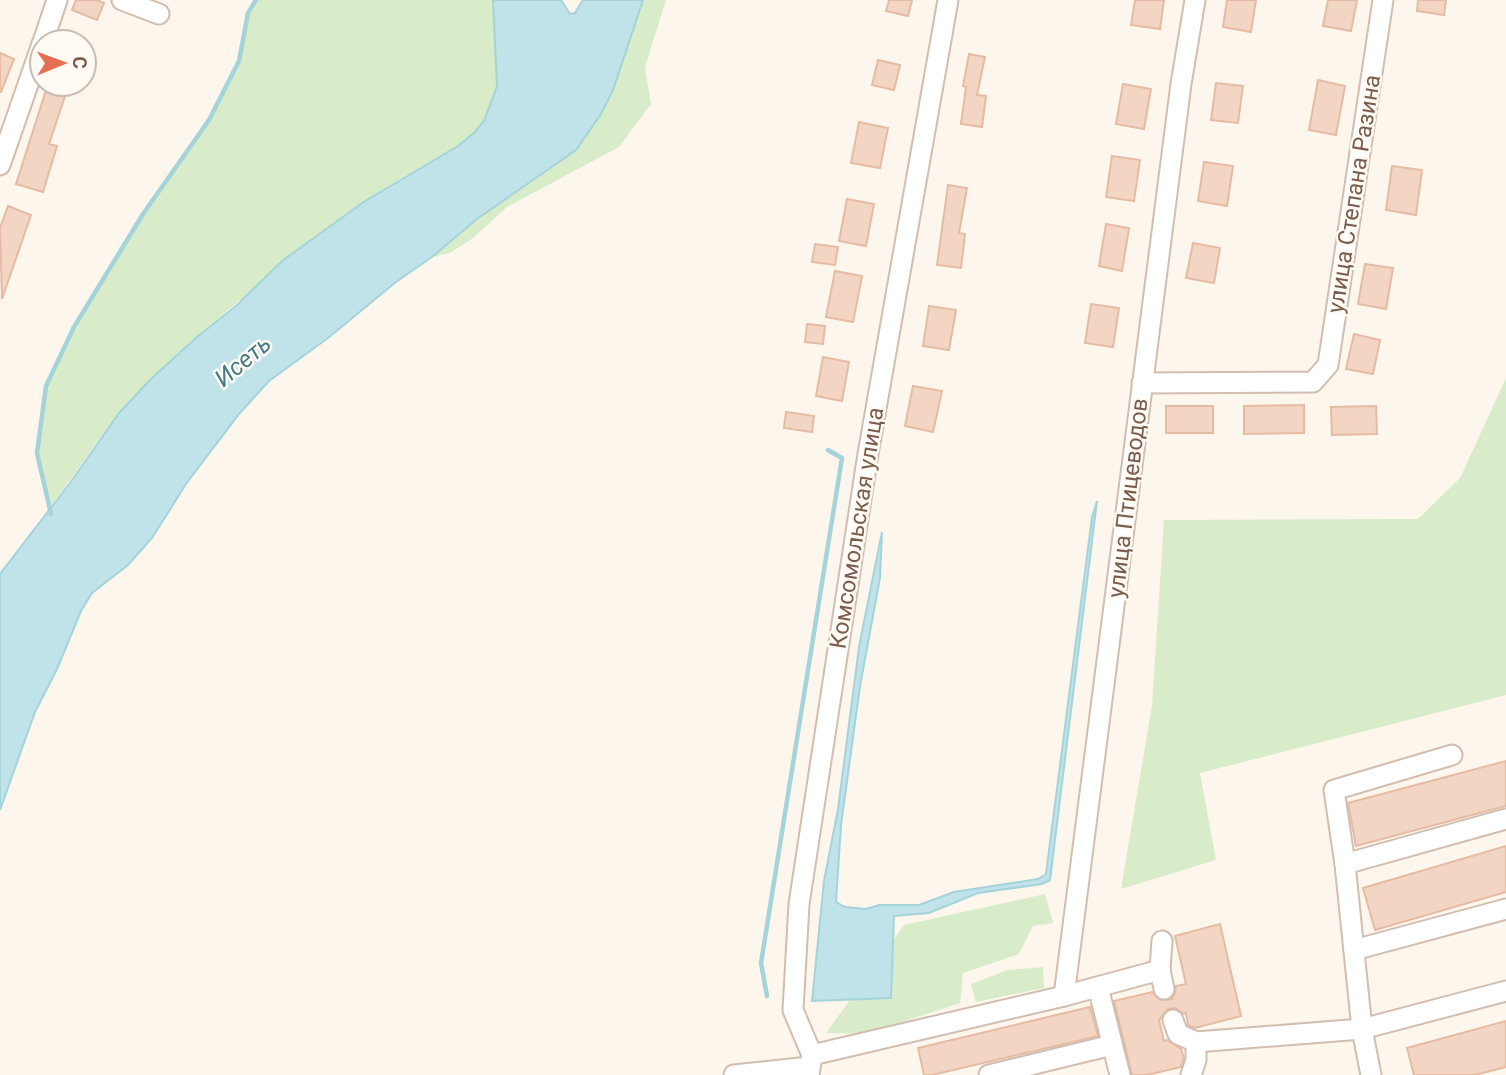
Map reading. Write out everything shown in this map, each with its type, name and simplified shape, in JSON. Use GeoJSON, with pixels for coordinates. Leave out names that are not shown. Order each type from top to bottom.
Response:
{"type":"FeatureCollection","features":[{"type":"Feature","properties":{"kind":"street"},"geometry":{"type":"LineString","coordinates":[[47,28],[57,0]]}},
{"type":"Feature","properties":{"kind":"street"},"geometry":{"type":"LineString","coordinates":[[122,0],[159,14]]}},
{"type":"Feature","properties":{"kind":"street","name":"Комсомольская улица"},"geometry":{"type":"LineString","coordinates":[[810,1066],[793,1010],[799,904],[868,454],[948,0]]}},
{"type":"Feature","properties":{"kind":"street","name":"улица Птицеводов"},"geometry":{"type":"LineString","coordinates":[[1064,996],[1181,84],[1195,0]]}},
{"type":"Feature","properties":{"kind":"street","name":"улица Степана Разина"},"geometry":{"type":"LineString","coordinates":[[1142,383],[1313,382],[1328,365],[1383,0]]}},
{"type":"Feature","properties":{"kind":"street"},"geometry":{"type":"LineString","coordinates":[[0,165],[28,84]]}},
{"type":"Feature","properties":{"kind":"street"},"geometry":{"type":"LineString","coordinates":[[1371,1075],[1362,1029],[1345,864],[1334,790],[1452,755]]}},
{"type":"Feature","properties":{"kind":"street"},"geometry":{"type":"LineString","coordinates":[[1345,864],[1506,819]]}},
{"type":"Feature","properties":{"kind":"street"},"geometry":{"type":"LineString","coordinates":[[1354,950],[1506,909]]}},
{"type":"Feature","properties":{"kind":"street"},"geometry":{"type":"LineString","coordinates":[[734,1075],[810,1066],[1098,987],[1162,979],[1162,941]]}},
{"type":"Feature","properties":{"kind":"street"},"geometry":{"type":"LineString","coordinates":[[1098,987],[1120,1075]]}},
{"type":"Feature","properties":{"kind":"street"},"geometry":{"type":"LineString","coordinates":[[1173,1020],[1178,1034],[1196,1042],[1362,1029],[1506,991]]}},
{"type":"Feature","properties":{"kind":"street"},"geometry":{"type":"LineString","coordinates":[[1191,1075],[1196,1060],[1196,1042]]}},
{"type":"Feature","properties":{"kind":"street"},"geometry":{"type":"LineString","coordinates":[[989,1075],[1112,1045]]}},
{"type":"Feature","properties":{"kind":"green space"},"geometry":{"type":"Polygon","coordinates":[[[253,0],[493,0],[497,76],[491,106],[485,120],[468,139],[390,185],[345,216],[225,312],[170,360],[111,423],[48,509],[37,453],[46,386],[74,327],[143,214],[209,120],[239,61],[253,0]]]}},
{"type":"Feature","properties":{"kind":"green space"},"geometry":{"type":"Polygon","coordinates":[[[643,0],[666,0],[645,67],[651,104],[619,147],[507,207],[473,238],[450,253],[432,257],[601,114],[613,90],[643,0]]]}},
{"type":"Feature","properties":{"kind":"green space"},"geometry":{"type":"Polygon","coordinates":[[[1506,378],[1506,695],[1200,773],[1216,860],[1121,889],[1152,705],[1164,520],[1418,519],[1460,478],[1506,378]]]}},
{"type":"Feature","properties":{"kind":"green space"},"geometry":{"type":"Polygon","coordinates":[[[1045,894],[1053,923],[1033,926],[1019,954],[963,973],[960,1003],[866,1034],[826,1033],[904,925],[1045,894]]]}},
{"type":"Feature","properties":{"kind":"green space"},"geometry":{"type":"Polygon","coordinates":[[[1043,967],[1044,988],[976,1002],[971,984],[1008,970],[1043,967]]]}},
{"type":"Feature","properties":{"kind":"water","name":"Исеть"},"geometry":{"type":"Polygon","coordinates":[[[493,0],[561,0],[570,14],[575,13],[583,0],[643,0],[613,90],[601,114],[576,150],[477,219],[328,338],[269,381],[239,414],[186,484],[152,538],[128,565],[92,593],[81,611],[57,669],[35,712],[0,810],[0,574],[70,483],[119,413],[151,379],[237,305],[282,261],[365,201],[458,146],[474,133],[484,121],[497,86],[493,0]]]}},
{"type":"Feature","properties":{"kind":"water"},"geometry":{"type":"Polygon","coordinates":[[[1097,501],[1050,880],[1042,884],[978,893],[929,913],[894,916],[891,998],[812,1001],[824,881],[838,809],[859,647],[882,532],[880,578],[860,686],[841,825],[836,902],[845,907],[866,909],[879,905],[919,905],[954,892],[1038,879],[1046,874],[1092,517],[1097,501]]]}},
{"type":"Feature","properties":{"kind":"building"},"geometry":{"type":"Polygon","coordinates":[[[76,0],[97,0],[104,3],[97,20],[72,10],[76,0]]]}},
{"type":"Feature","properties":{"kind":"building"},"geometry":{"type":"Polygon","coordinates":[[[889,0],[912,0],[908,16],[886,11],[889,0]]]}},
{"type":"Feature","properties":{"kind":"building"},"geometry":{"type":"Polygon","coordinates":[[[1135,0],[1164,0],[1160,29],[1131,25],[1135,0]]]}},
{"type":"Feature","properties":{"kind":"building"},"geometry":{"type":"Polygon","coordinates":[[[1227,0],[1256,0],[1251,32],[1223,27],[1227,0]]]}},
{"type":"Feature","properties":{"kind":"building"},"geometry":{"type":"Polygon","coordinates":[[[1328,0],[1357,0],[1351,31],[1323,26],[1328,0]]]}},
{"type":"Feature","properties":{"kind":"building"},"geometry":{"type":"Polygon","coordinates":[[[1418,0],[1446,0],[1444,15],[1417,11],[1418,0]]]}},
{"type":"Feature","properties":{"kind":"building"},"geometry":{"type":"Polygon","coordinates":[[[0,53],[14,59],[1,92],[0,92],[0,53]]]}},
{"type":"Feature","properties":{"kind":"building"},"geometry":{"type":"Polygon","coordinates":[[[969,54],[985,57],[977,95],[986,96],[982,127],[961,124],[966,87],[963,86],[969,54]]]}},
{"type":"Feature","properties":{"kind":"building"},"geometry":{"type":"Polygon","coordinates":[[[878,60],[900,65],[894,90],[872,85],[878,60]]]}},
{"type":"Feature","properties":{"kind":"building"},"geometry":{"type":"Polygon","coordinates":[[[1318,80],[1345,86],[1336,135],[1309,130],[1318,80]]]}},
{"type":"Feature","properties":{"kind":"building"},"geometry":{"type":"Polygon","coordinates":[[[1216,83],[1243,86],[1238,123],[1211,120],[1216,83]]]}},
{"type":"Feature","properties":{"kind":"building"},"geometry":{"type":"Polygon","coordinates":[[[1123,84],[1151,89],[1144,129],[1116,124],[1123,84]]]}},
{"type":"Feature","properties":{"kind":"building"},"geometry":{"type":"Polygon","coordinates":[[[44,98],[64,98],[49,144],[57,146],[43,192],[16,184],[44,98]]]}},
{"type":"Feature","properties":{"kind":"building"},"geometry":{"type":"Polygon","coordinates":[[[859,122],[888,128],[880,168],[851,163],[859,122]]]}},
{"type":"Feature","properties":{"kind":"building"},"geometry":{"type":"Polygon","coordinates":[[[1112,156],[1140,160],[1134,201],[1106,197],[1112,156]]]}},
{"type":"Feature","properties":{"kind":"building"},"geometry":{"type":"Polygon","coordinates":[[[1204,162],[1233,166],[1227,206],[1198,201],[1204,162]]]}},
{"type":"Feature","properties":{"kind":"building"},"geometry":{"type":"Polygon","coordinates":[[[1392,166],[1422,170],[1416,215],[1386,210],[1392,166]]]}},
{"type":"Feature","properties":{"kind":"building"},"geometry":{"type":"Polygon","coordinates":[[[948,185],[967,188],[959,233],[965,234],[961,268],[937,265],[948,185]]]}},
{"type":"Feature","properties":{"kind":"building"},"geometry":{"type":"Polygon","coordinates":[[[847,199],[874,204],[866,246],[839,241],[847,199]]]}},
{"type":"Feature","properties":{"kind":"building"},"geometry":{"type":"Polygon","coordinates":[[[8,206],[31,215],[2,299],[0,228],[8,206]]]}},
{"type":"Feature","properties":{"kind":"building"},"geometry":{"type":"Polygon","coordinates":[[[1106,224],[1129,228],[1122,271],[1099,266],[1106,224]]]}},
{"type":"Feature","properties":{"kind":"building"},"geometry":{"type":"Polygon","coordinates":[[[1193,243],[1220,248],[1214,283],[1186,278],[1193,243]]]}},
{"type":"Feature","properties":{"kind":"building"},"geometry":{"type":"Polygon","coordinates":[[[815,244],[838,247],[835,265],[812,262],[815,244]]]}},
{"type":"Feature","properties":{"kind":"building"},"geometry":{"type":"Polygon","coordinates":[[[1365,264],[1393,268],[1386,309],[1358,304],[1365,264]]]}},
{"type":"Feature","properties":{"kind":"building"},"geometry":{"type":"Polygon","coordinates":[[[835,271],[862,276],[853,322],[826,317],[835,271]]]}},
{"type":"Feature","properties":{"kind":"building"},"geometry":{"type":"Polygon","coordinates":[[[1091,304],[1119,308],[1113,347],[1085,343],[1091,304]]]}},
{"type":"Feature","properties":{"kind":"building"},"geometry":{"type":"Polygon","coordinates":[[[929,306],[956,310],[949,350],[923,346],[929,306]]]}},
{"type":"Feature","properties":{"kind":"building"},"geometry":{"type":"Polygon","coordinates":[[[807,324],[825,326],[823,344],[805,342],[807,324]]]}},
{"type":"Feature","properties":{"kind":"building"},"geometry":{"type":"Polygon","coordinates":[[[1354,334],[1380,340],[1373,374],[1346,369],[1354,334]]]}},
{"type":"Feature","properties":{"kind":"building"},"geometry":{"type":"Polygon","coordinates":[[[823,357],[849,362],[842,401],[816,396],[823,357]]]}},
{"type":"Feature","properties":{"kind":"building"},"geometry":{"type":"Polygon","coordinates":[[[913,386],[942,391],[933,432],[905,426],[913,386]]]}},
{"type":"Feature","properties":{"kind":"building"},"geometry":{"type":"Polygon","coordinates":[[[1304,405],[1304,433],[1244,434],[1244,406],[1304,405]]]}},
{"type":"Feature","properties":{"kind":"building"},"geometry":{"type":"Polygon","coordinates":[[[1166,406],[1213,406],[1213,433],[1166,433],[1166,406]]]}},
{"type":"Feature","properties":{"kind":"building"},"geometry":{"type":"Polygon","coordinates":[[[1376,406],[1377,434],[1332,435],[1331,407],[1376,406]]]}},
{"type":"Feature","properties":{"kind":"building"},"geometry":{"type":"Polygon","coordinates":[[[786,412],[814,416],[812,432],[784,428],[786,412]]]}},
{"type":"Feature","properties":{"kind":"building"},"geometry":{"type":"Polygon","coordinates":[[[1506,761],[1506,806],[1356,846],[1348,803],[1506,761]]]}},
{"type":"Feature","properties":{"kind":"building"},"geometry":{"type":"Polygon","coordinates":[[[1506,846],[1506,892],[1375,930],[1363,888],[1506,846]]]}},
{"type":"Feature","properties":{"kind":"building"},"geometry":{"type":"Polygon","coordinates":[[[1220,924],[1241,1016],[1195,1028],[1188,1025],[1186,1013],[1183,1014],[1176,1008],[1168,1009],[1159,1020],[1164,1041],[1167,1040],[1181,1049],[1184,1058],[1181,1067],[1147,1075],[1132,1075],[1114,1001],[1152,992],[1160,1000],[1172,999],[1176,986],[1186,984],[1175,936],[1220,924]]]}},
{"type":"Feature","properties":{"kind":"building"},"geometry":{"type":"Polygon","coordinates":[[[1090,1007],[1098,1036],[924,1075],[918,1048],[1090,1007]]]}},
{"type":"Feature","properties":{"kind":"building"},"geometry":{"type":"Polygon","coordinates":[[[1506,1021],[1506,1067],[1475,1075],[1414,1075],[1407,1048],[1506,1021]]]}},
{"type":"Feature","properties":{"kind":"waterway"},"geometry":{"type":"LineString","coordinates":[[51,514],[37,453],[46,386],[74,327],[143,214],[209,120],[239,61],[248,13],[256,0]]}},
{"type":"Feature","properties":{"kind":"waterway"},"geometry":{"type":"LineString","coordinates":[[767,996],[761,963],[842,458],[828,450]]}}]}
